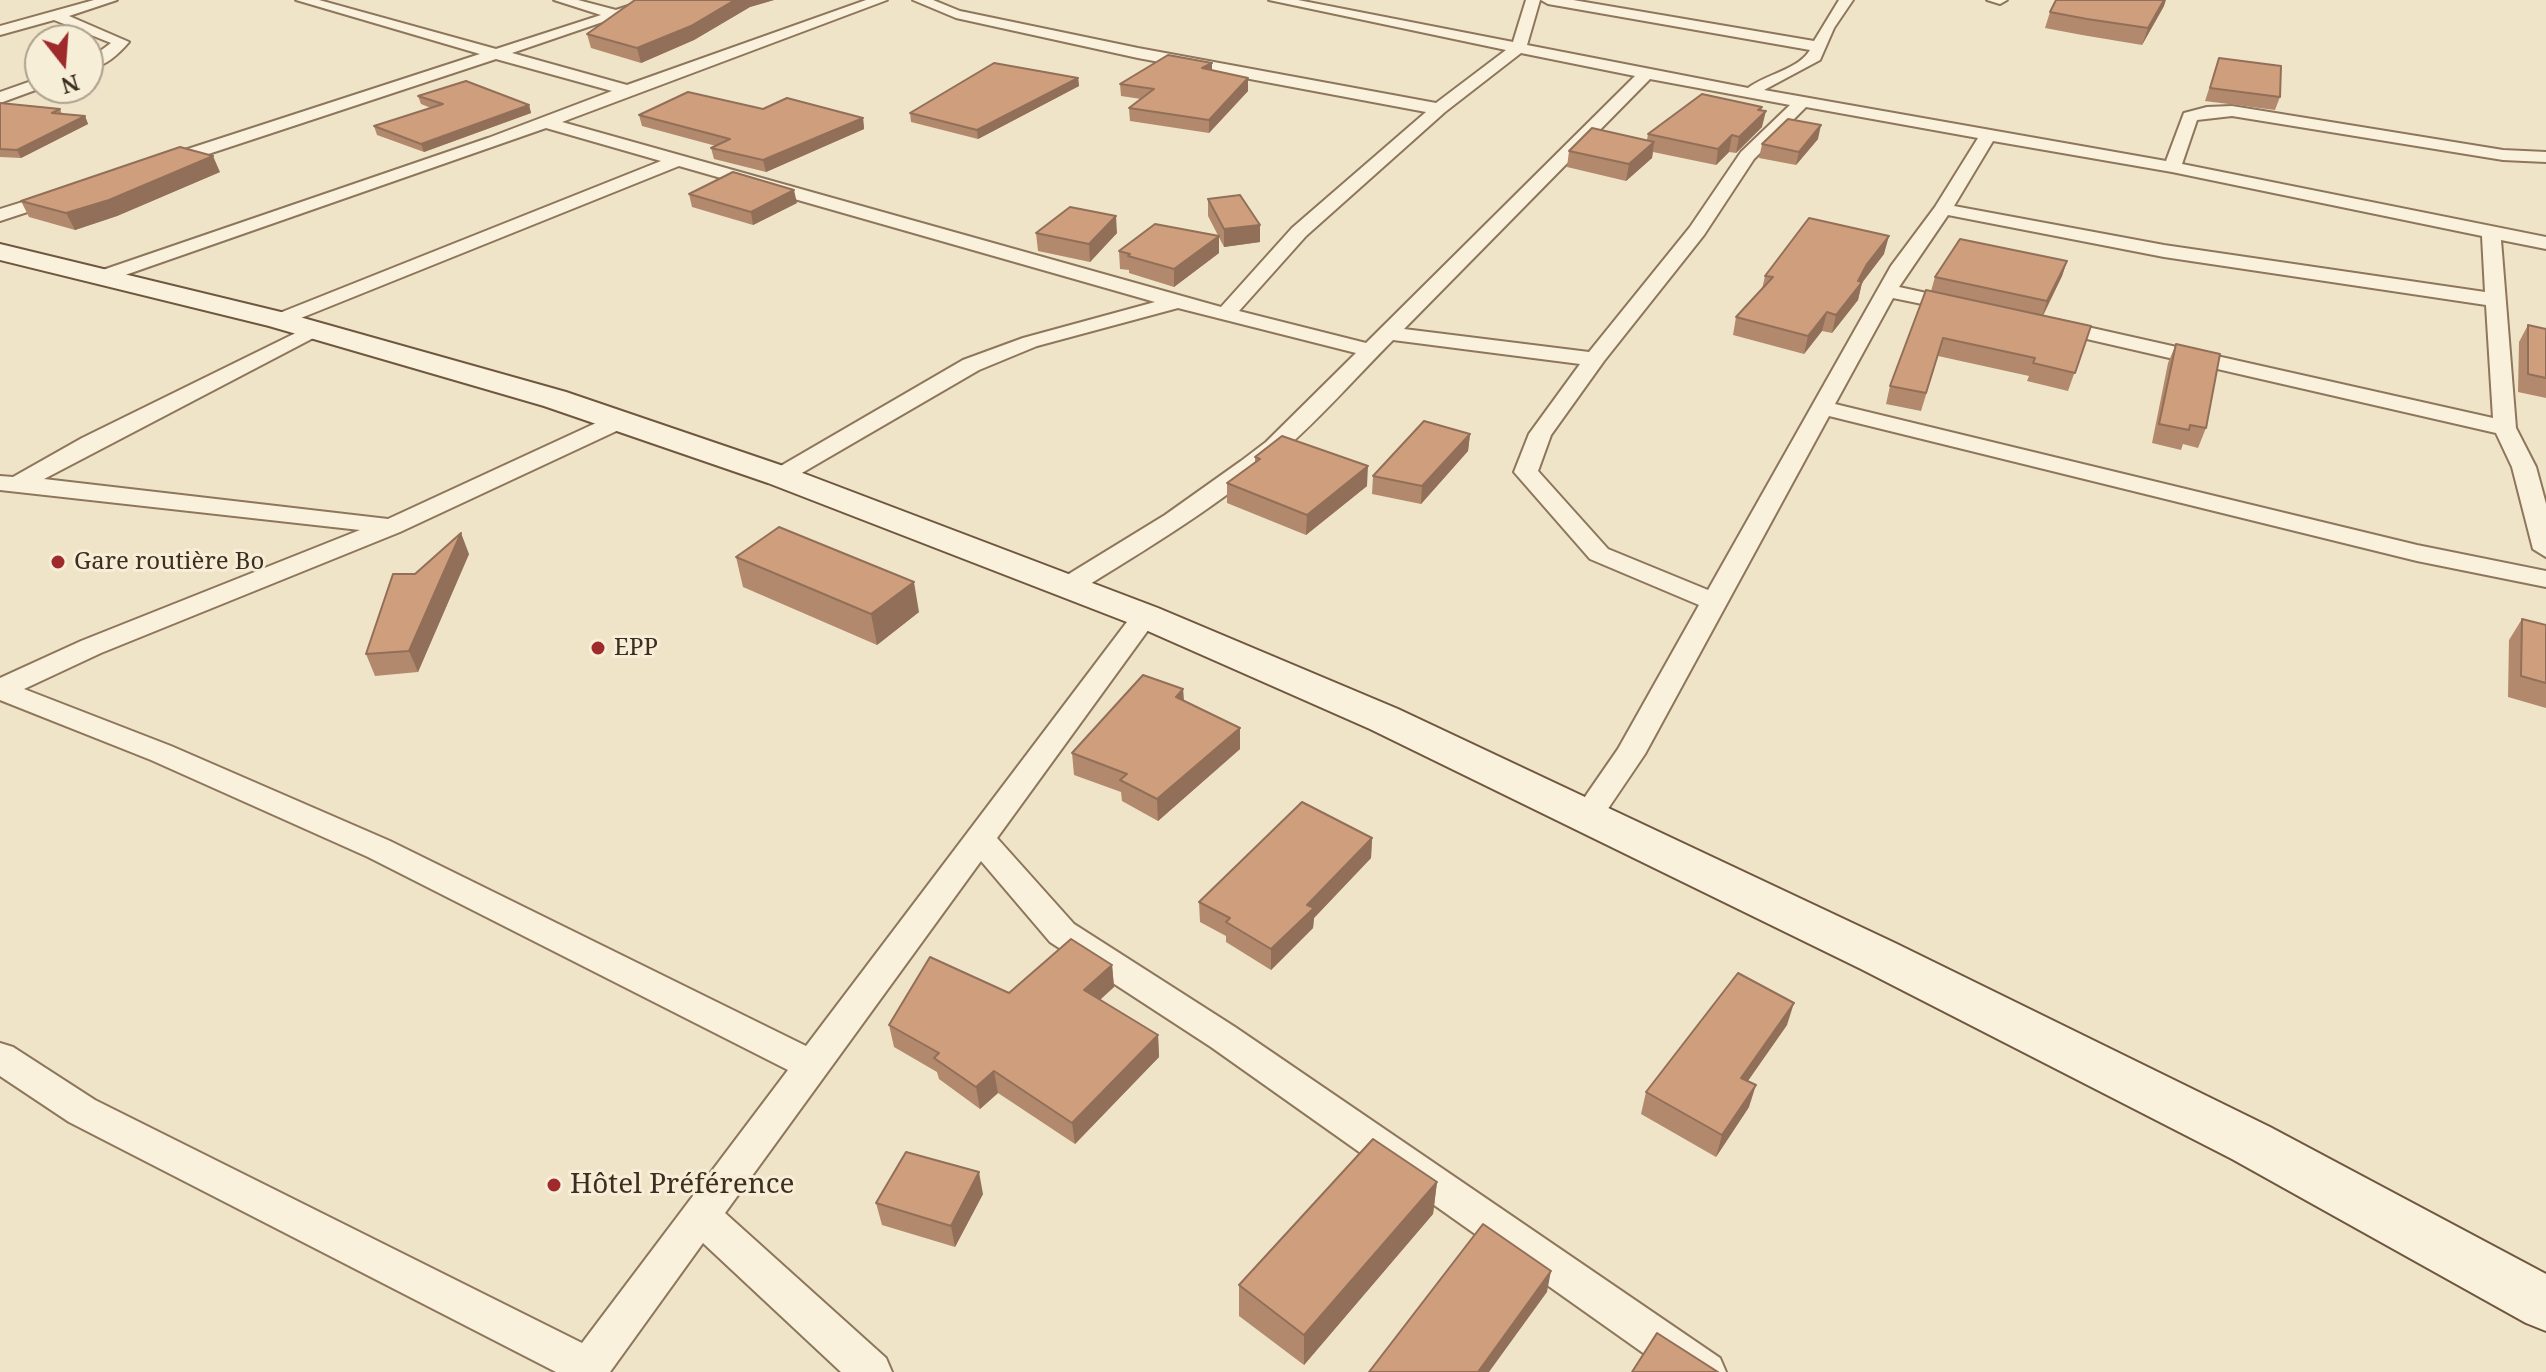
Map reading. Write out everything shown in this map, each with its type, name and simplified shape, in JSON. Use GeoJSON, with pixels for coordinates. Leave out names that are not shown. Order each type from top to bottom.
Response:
{"type":"FeatureCollection","features":[{"type":"Feature","properties":{"kind":"main road"},"geometry":{"type":"LineString","coordinates":[[0,252],[297,325],[555,399],[780,476],[1145,616],[1384,719],[1878,956],[2251,1143],[2546,1304]]}},
{"type":"Feature","properties":{"kind":"street"},"geometry":{"type":"LineString","coordinates":[[0,31],[110,0]]}},
{"type":"Feature","properties":{"kind":"street"},"geometry":{"type":"LineString","coordinates":[[303,0],[626,90]]}},
{"type":"Feature","properties":{"kind":"street"},"geometry":{"type":"LineString","coordinates":[[561,0],[616,14]]}},
{"type":"Feature","properties":{"kind":"street"},"geometry":{"type":"LineString","coordinates":[[149,168],[660,0]]}},
{"type":"Feature","properties":{"kind":"street"},"geometry":{"type":"LineString","coordinates":[[101,277],[547,123],[626,90],[880,0]]}},
{"type":"Feature","properties":{"kind":"street"},"geometry":{"type":"LineString","coordinates":[[920,0],[956,14],[1138,53],[1439,109]]}},
{"type":"Feature","properties":{"kind":"street"},"geometry":{"type":"LineString","coordinates":[[1276,0],[1752,92],[2172,167],[2546,243]]}},
{"type":"Feature","properties":{"kind":"street"},"geometry":{"type":"LineString","coordinates":[[1226,313],[1299,232],[1439,109],[1519,47],[1533,0]]}},
{"type":"Feature","properties":{"kind":"street"},"geometry":{"type":"LineString","coordinates":[[1548,0],[1682,16],[1820,47]]}},
{"type":"Feature","properties":{"kind":"street"},"geometry":{"type":"LineString","coordinates":[[1752,92],[1768,80],[1798,69],[1815,57],[1846,0]]}},
{"type":"Feature","properties":{"kind":"street"},"geometry":{"type":"LineString","coordinates":[[54,15],[76,24]]}},
{"type":"Feature","properties":{"kind":"street"},"geometry":{"type":"LineString","coordinates":[[104,35],[121,42],[104,58]]}},
{"type":"Feature","properties":{"kind":"street"},"geometry":{"type":"LineString","coordinates":[[1068,586],[1152,536],[1224,487],[1274,447],[1648,72]]}},
{"type":"Feature","properties":{"kind":"street"},"geometry":{"type":"LineString","coordinates":[[0,98],[24,89]]}},
{"type":"Feature","properties":{"kind":"street"},"geometry":{"type":"LineString","coordinates":[[1714,602],[1599,554],[1526,472],[1540,434],[1580,383],[1594,359],[1697,231],[1747,156],[1803,101]]}},
{"type":"Feature","properties":{"kind":"street"},"geometry":{"type":"LineString","coordinates":[[2172,167],[2190,117],[2232,111],[2503,155],[2546,157]]}},
{"type":"Feature","properties":{"kind":"street"},"geometry":{"type":"LineString","coordinates":[[547,123],[964,238],[1178,302],[1370,350]]}},
{"type":"Feature","properties":{"kind":"street"},"geometry":{"type":"LineString","coordinates":[[1586,817],[1630,754],[1887,291],[1989,134]]}},
{"type":"Feature","properties":{"kind":"street"},"geometry":{"type":"LineString","coordinates":[[7,487],[297,325],[678,160]]}},
{"type":"Feature","properties":{"kind":"street"},"geometry":{"type":"LineString","coordinates":[[0,215],[82,189]]}},
{"type":"Feature","properties":{"kind":"street"},"geometry":{"type":"LineString","coordinates":[[1943,209],[2179,253],[2496,300]]}},
{"type":"Feature","properties":{"kind":"street"},"geometry":{"type":"LineString","coordinates":[[2491,233],[2505,428],[2524,467],[2546,549]]}},
{"type":"Feature","properties":{"kind":"street"},"geometry":{"type":"LineString","coordinates":[[1887,291],[1977,309]]}},
{"type":"Feature","properties":{"kind":"street"},"geometry":{"type":"LineString","coordinates":[[780,476],[971,365],[1030,342],[1178,302]]}},
{"type":"Feature","properties":{"kind":"street"},"geometry":{"type":"LineString","coordinates":[[2038,322],[2505,428]]}},
{"type":"Feature","properties":{"kind":"street"},"geometry":{"type":"LineString","coordinates":[[1389,333],[1594,359]]}},
{"type":"Feature","properties":{"kind":"street"},"geometry":{"type":"LineString","coordinates":[[1822,408],[2417,553],[2546,579]]}},
{"type":"Feature","properties":{"kind":"street"},"geometry":{"type":"LineString","coordinates":[[0,690],[91,647],[391,527],[617,422]]}},
{"type":"Feature","properties":{"kind":"street"},"geometry":{"type":"LineString","coordinates":[[7,487],[391,527]]}},
{"type":"Feature","properties":{"kind":"street"},"geometry":{"type":"LineString","coordinates":[[0,1057],[82,1111],[587,1370],[1145,616]]}},
{"type":"Feature","properties":{"kind":"street"},"geometry":{"type":"LineString","coordinates":[[0,690],[161,753],[379,849],[813,1066]]}},
{"type":"Feature","properties":{"kind":"street"},"geometry":{"type":"LineString","coordinates":[[980,839],[1062,933],[1223,1037],[1705,1372]]}},
{"type":"Feature","properties":{"kind":"street"},"geometry":{"type":"LineString","coordinates":[[702,1217],[871,1372]]}},
{"type":"Feature","properties":{"kind":"building"},"geometry":{"type":"Polygon","coordinates":[[[635,0],[735,0],[691,26],[637,48],[587,34],[635,0]]]}},
{"type":"Feature","properties":{"kind":"building"},"geometry":{"type":"Polygon","coordinates":[[[2056,0],[2164,0],[2148,28],[2050,12],[2056,0]]]}},
{"type":"Feature","properties":{"kind":"building"},"geometry":{"type":"Polygon","coordinates":[[[1168,55],[1212,63],[1202,68],[1248,78],[1209,120],[1129,108],[1154,89],[1120,84],[1168,55]]]}},
{"type":"Feature","properties":{"kind":"building"},"geometry":{"type":"Polygon","coordinates":[[[2219,58],[2281,66],[2280,97],[2210,88],[2219,58]]]}},
{"type":"Feature","properties":{"kind":"building"},"geometry":{"type":"Polygon","coordinates":[[[994,63],[1078,78],[977,130],[910,113],[994,63]]]}},
{"type":"Feature","properties":{"kind":"building"},"geometry":{"type":"Polygon","coordinates":[[[466,81],[529,105],[421,144],[374,126],[443,104],[418,96],[466,81]]]}},
{"type":"Feature","properties":{"kind":"building"},"geometry":{"type":"Polygon","coordinates":[[[688,92],[763,109],[787,98],[863,118],[763,160],[711,148],[730,139],[639,115],[688,92]]]}},
{"type":"Feature","properties":{"kind":"building"},"geometry":{"type":"Polygon","coordinates":[[[1702,94],[1762,107],[1758,110],[1766,111],[1739,137],[1732,135],[1718,149],[1648,134],[1702,94]]]}},
{"type":"Feature","properties":{"kind":"building"},"geometry":{"type":"Polygon","coordinates":[[[0,103],[60,109],[52,113],[85,116],[17,150],[0,149],[0,103]]]}},
{"type":"Feature","properties":{"kind":"building"},"geometry":{"type":"Polygon","coordinates":[[[1788,119],[1821,125],[1799,152],[1762,144],[1788,119]]]}},
{"type":"Feature","properties":{"kind":"building"},"geometry":{"type":"Polygon","coordinates":[[[1592,128],[1654,142],[1629,164],[1569,151],[1592,128]]]}},
{"type":"Feature","properties":{"kind":"building"},"geometry":{"type":"Polygon","coordinates":[[[180,147],[213,156],[109,200],[66,213],[21,201],[180,147]]]}},
{"type":"Feature","properties":{"kind":"building"},"geometry":{"type":"Polygon","coordinates":[[[733,172],[794,190],[751,212],[689,194],[733,172]]]}},
{"type":"Feature","properties":{"kind":"building"},"geometry":{"type":"Polygon","coordinates":[[[1240,195],[1260,225],[1224,229],[1208,199],[1240,195]]]}},
{"type":"Feature","properties":{"kind":"building"},"geometry":{"type":"Polygon","coordinates":[[[1070,207],[1116,216],[1089,244],[1036,233],[1070,207]]]}},
{"type":"Feature","properties":{"kind":"building"},"geometry":{"type":"Polygon","coordinates":[[[1809,218],[1889,236],[1867,264],[1858,281],[1862,282],[1836,315],[1827,312],[1808,336],[1736,317],[1773,277],[1765,276],[1809,218]]]}},
{"type":"Feature","properties":{"kind":"building"},"geometry":{"type":"Polygon","coordinates":[[[1155,224],[1219,236],[1174,269],[1119,251],[1155,224]]]}},
{"type":"Feature","properties":{"kind":"building"},"geometry":{"type":"Polygon","coordinates":[[[1960,239],[2067,261],[2047,301],[1935,277],[1960,239]]]}},
{"type":"Feature","properties":{"kind":"building"},"geometry":{"type":"Polygon","coordinates":[[[1926,290],[2091,326],[2075,373],[2033,363],[2035,358],[1943,338],[1926,393],[1890,386],[1926,290]]]}},
{"type":"Feature","properties":{"kind":"building"},"geometry":{"type":"Polygon","coordinates":[[[2528,325],[2546,329],[2546,378],[2528,374],[2528,325]]]}},
{"type":"Feature","properties":{"kind":"building"},"geometry":{"type":"Polygon","coordinates":[[[2176,344],[2220,354],[2206,428],[2190,425],[2189,430],[2159,424],[2176,344]]]}},
{"type":"Feature","properties":{"kind":"building"},"geometry":{"type":"Polygon","coordinates":[[[1424,421],[1470,434],[1422,486],[1373,476],[1424,421]]]}},
{"type":"Feature","properties":{"kind":"building"},"geometry":{"type":"Polygon","coordinates":[[[1282,436],[1368,466],[1307,515],[1227,483],[1260,459],[1255,457],[1282,436]]]}},
{"type":"Feature","properties":{"kind":"building"},"geometry":{"type":"Polygon","coordinates":[[[779,527],[914,582],[871,614],[736,557],[779,527]]]}},
{"type":"Feature","properties":{"kind":"building"},"geometry":{"type":"Polygon","coordinates":[[[461,533],[409,651],[366,654],[393,574],[415,574],[461,533]]]}},
{"type":"Feature","properties":{"kind":"building"},"geometry":{"type":"Polygon","coordinates":[[[2522,619],[2546,625],[2546,683],[2521,676],[2522,619]]]}},
{"type":"Feature","properties":{"kind":"building"},"geometry":{"type":"Polygon","coordinates":[[[1143,675],[1183,689],[1176,697],[1240,728],[1157,799],[1120,780],[1127,774],[1072,753],[1143,675]]]}},
{"type":"Feature","properties":{"kind":"building"},"geometry":{"type":"Polygon","coordinates":[[[1302,802],[1372,838],[1307,905],[1314,908],[1271,949],[1226,922],[1230,918],[1199,902],[1302,802]]]}},
{"type":"Feature","properties":{"kind":"building"},"geometry":{"type":"Polygon","coordinates":[[[1071,939],[1112,965],[1084,990],[1158,1035],[1072,1123],[994,1071],[976,1087],[934,1058],[939,1053],[889,1025],[930,957],[1009,993],[1071,939]]]}},
{"type":"Feature","properties":{"kind":"building"},"geometry":{"type":"Polygon","coordinates":[[[1738,973],[1794,1003],[1741,1078],[1756,1085],[1722,1135],[1646,1092],[1738,973]]]}},
{"type":"Feature","properties":{"kind":"building"},"geometry":{"type":"Polygon","coordinates":[[[1373,1139],[1437,1182],[1304,1335],[1239,1285],[1373,1139]]]}},
{"type":"Feature","properties":{"kind":"building"},"geometry":{"type":"Polygon","coordinates":[[[906,1152],[979,1172],[951,1226],[876,1203],[906,1152]]]}},
{"type":"Feature","properties":{"kind":"building"},"geometry":{"type":"Polygon","coordinates":[[[1483,1224],[1551,1271],[1478,1372],[1369,1372],[1483,1224]]]}},
{"type":"Feature","properties":{"kind":"building"},"geometry":{"type":"Polygon","coordinates":[[[1657,1333],[1718,1372],[1632,1372],[1657,1333]]]}},
{"type":"Feature","properties":{"kind":"place","name":"Gare routière Bo"},"geometry":{"type":"Point","coordinates":[58,562]}},
{"type":"Feature","properties":{"kind":"place","name":"EPP"},"geometry":{"type":"Point","coordinates":[598,648]}},
{"type":"Feature","properties":{"kind":"place","name":"Hôtel Préférence"},"geometry":{"type":"Point","coordinates":[554,1185]}}]}
